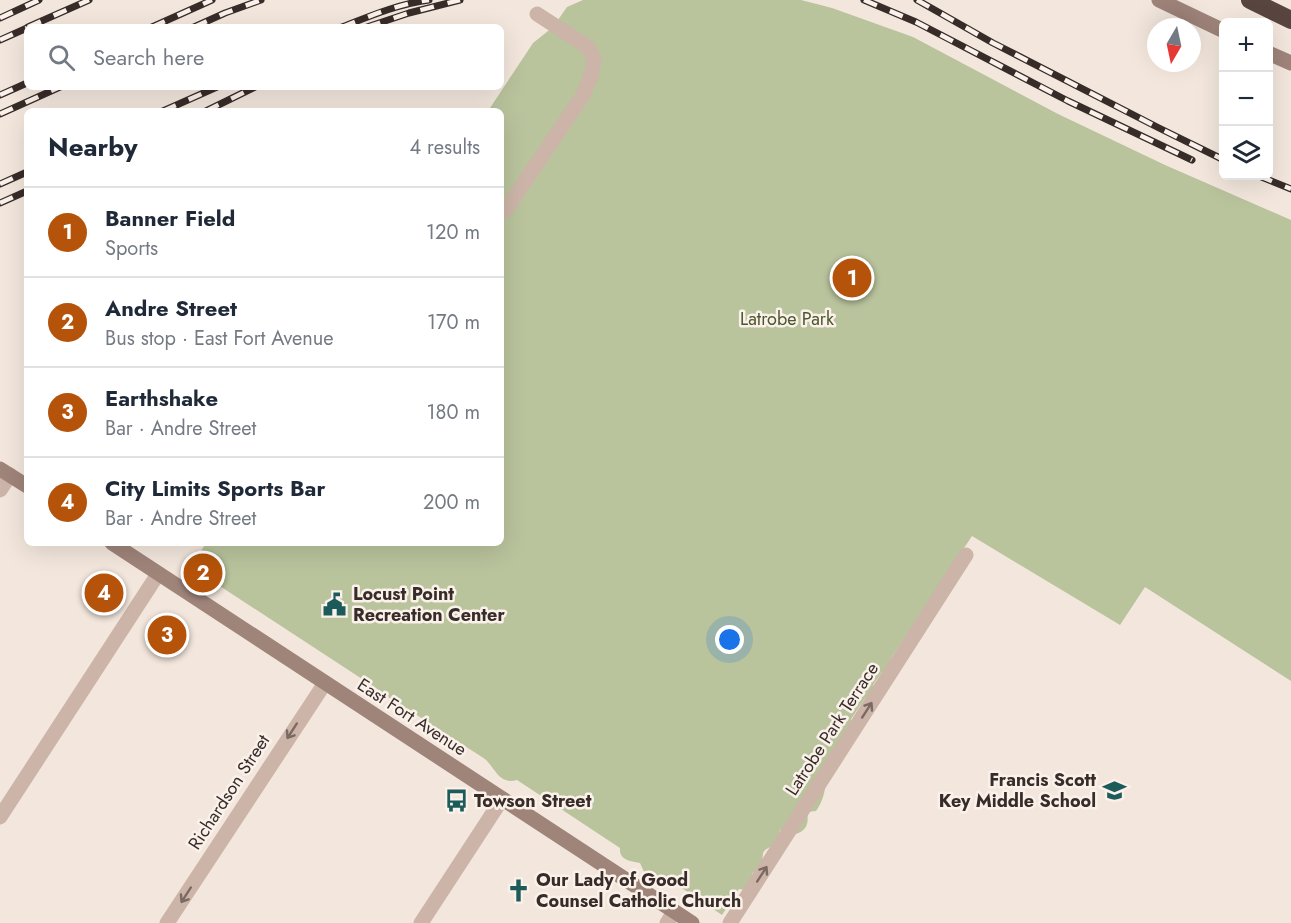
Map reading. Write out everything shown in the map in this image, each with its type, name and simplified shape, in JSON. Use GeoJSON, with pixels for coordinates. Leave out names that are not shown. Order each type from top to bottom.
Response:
{"type":"FeatureCollection","features":[{"type":"Feature","properties":{"kind":"highway"},"geometry":{"type":"LineString","coordinates":[[1250,0],[1291,20]]}},
{"type":"Feature","properties":{"kind":"street"},"geometry":{"type":"LineString","coordinates":[[1159,0],[1219,29]]}},
{"type":"Feature","properties":{"kind":"street"},"geometry":{"type":"LineString","coordinates":[[505,211],[583,95],[592,73],[594,59],[588,47],[537,14]]}},
{"type":"Feature","properties":{"kind":"street"},"geometry":{"type":"LineString","coordinates":[[1273,55],[1291,63]]}},
{"type":"Feature","properties":{"kind":"street"},"geometry":{"type":"LineString","coordinates":[[0,490],[5,472],[24,484]]}},
{"type":"Feature","properties":{"kind":"street","name":"East Fort Avenue"},"geometry":{"type":"LineString","coordinates":[[116,546],[502,799],[670,917],[692,923]]}},
{"type":"Feature","properties":{"kind":"street","name":"Latrobe Park Terrace"},"geometry":{"type":"LineString","coordinates":[[730,923],[966,555]]}},
{"type":"Feature","properties":{"kind":"street"},"geometry":{"type":"LineString","coordinates":[[0,817],[158,574]]}},
{"type":"Feature","properties":{"kind":"street","name":"Richardson Street"},"geometry":{"type":"LineString","coordinates":[[167,923],[325,683]]}},
{"type":"Feature","properties":{"kind":"street"},"geometry":{"type":"LineString","coordinates":[[421,923],[502,799]]}},
{"type":"Feature","properties":{"kind":"green space","name":"Latrobe Park"},"geometry":{"type":"Polygon","coordinates":[[[583,0],[801,0],[832,8],[913,37],[1058,114],[1165,165],[1291,220],[1291,681],[1145,587],[1120,625],[972,536],[891,658],[888,671],[882,672],[873,685],[874,689],[851,719],[837,770],[826,780],[823,796],[816,811],[807,812],[808,820],[805,828],[796,834],[787,828],[780,830],[778,840],[763,853],[762,863],[752,874],[753,880],[745,890],[739,889],[722,915],[664,876],[654,879],[646,876],[640,863],[623,857],[620,848],[517,780],[502,778],[485,759],[200,573],[194,562],[204,546],[504,546],[504,108],[490,108],[533,43],[553,27],[567,7],[583,0]]]}},
{"type":"Feature","properties":{"kind":"railway"},"geometry":{"type":"LineString","coordinates":[[0,18],[39,0]]}},
{"type":"Feature","properties":{"kind":"railway"},"geometry":{"type":"LineString","coordinates":[[35,24],[89,0]]}},
{"type":"Feature","properties":{"kind":"railway"},"geometry":{"type":"LineString","coordinates":[[159,24],[212,0]]}},
{"type":"Feature","properties":{"kind":"railway"},"geometry":{"type":"LineString","coordinates":[[201,24],[261,0]]}},
{"type":"Feature","properties":{"kind":"railway"},"geometry":{"type":"LineString","coordinates":[[350,24],[395,7],[429,0]]}},
{"type":"Feature","properties":{"kind":"railway"},"geometry":{"type":"LineString","coordinates":[[376,24],[460,0]]}},
{"type":"Feature","properties":{"kind":"railway"},"geometry":{"type":"LineString","coordinates":[[864,0],[916,22],[1068,101],[1192,160]]}},
{"type":"Feature","properties":{"kind":"railway"},"geometry":{"type":"LineString","coordinates":[[917,0],[993,43],[1219,158]]}},
{"type":"Feature","properties":{"kind":"railway"},"geometry":{"type":"LineString","coordinates":[[0,40],[24,29]]}},
{"type":"Feature","properties":{"kind":"railway"},"geometry":{"type":"LineString","coordinates":[[0,95],[24,84]]}},
{"type":"Feature","properties":{"kind":"railway"},"geometry":{"type":"LineString","coordinates":[[0,114],[53,90]]}},
{"type":"Feature","properties":{"kind":"railway"},"geometry":{"type":"LineString","coordinates":[[170,108],[210,90]]}},
{"type":"Feature","properties":{"kind":"railway"},"geometry":{"type":"LineString","coordinates":[[212,108],[249,90]]}},
{"type":"Feature","properties":{"kind":"railway"},"geometry":{"type":"LineString","coordinates":[[0,184],[24,173]]}},
{"type":"Feature","properties":{"kind":"railway"},"geometry":{"type":"LineString","coordinates":[[1269,180],[1291,189]]}},
{"type":"Feature","properties":{"kind":"railway"},"geometry":{"type":"LineString","coordinates":[[0,203],[24,192]]}},
{"type":"Feature","properties":{"kind":"place","name":"Banner Field"},"geometry":{"type":"Point","coordinates":[852,278]}},
{"type":"Feature","properties":{"kind":"place","name":"Andre Street"},"geometry":{"type":"Point","coordinates":[203,573]}},
{"type":"Feature","properties":{"kind":"place","name":"City Limits Sports Bar"},"geometry":{"type":"Point","coordinates":[104,593]}},
{"type":"Feature","properties":{"kind":"place","name":"Locust Point Recreation Center"},"geometry":{"type":"Point","coordinates":[335,604]}},
{"type":"Feature","properties":{"kind":"place","name":"Earthshake"},"geometry":{"type":"Point","coordinates":[167,635]}},
{"type":"Feature","properties":{"kind":"place","name":"Francis Scott Key Middle School"},"geometry":{"type":"Point","coordinates":[1114,790]}},
{"type":"Feature","properties":{"kind":"place","name":"Towson Street"},"geometry":{"type":"Point","coordinates":[456,801]}},
{"type":"Feature","properties":{"kind":"place","name":"Our Lady of Good Counsel Catholic Church"},"geometry":{"type":"Point","coordinates":[518,890]}}]}
